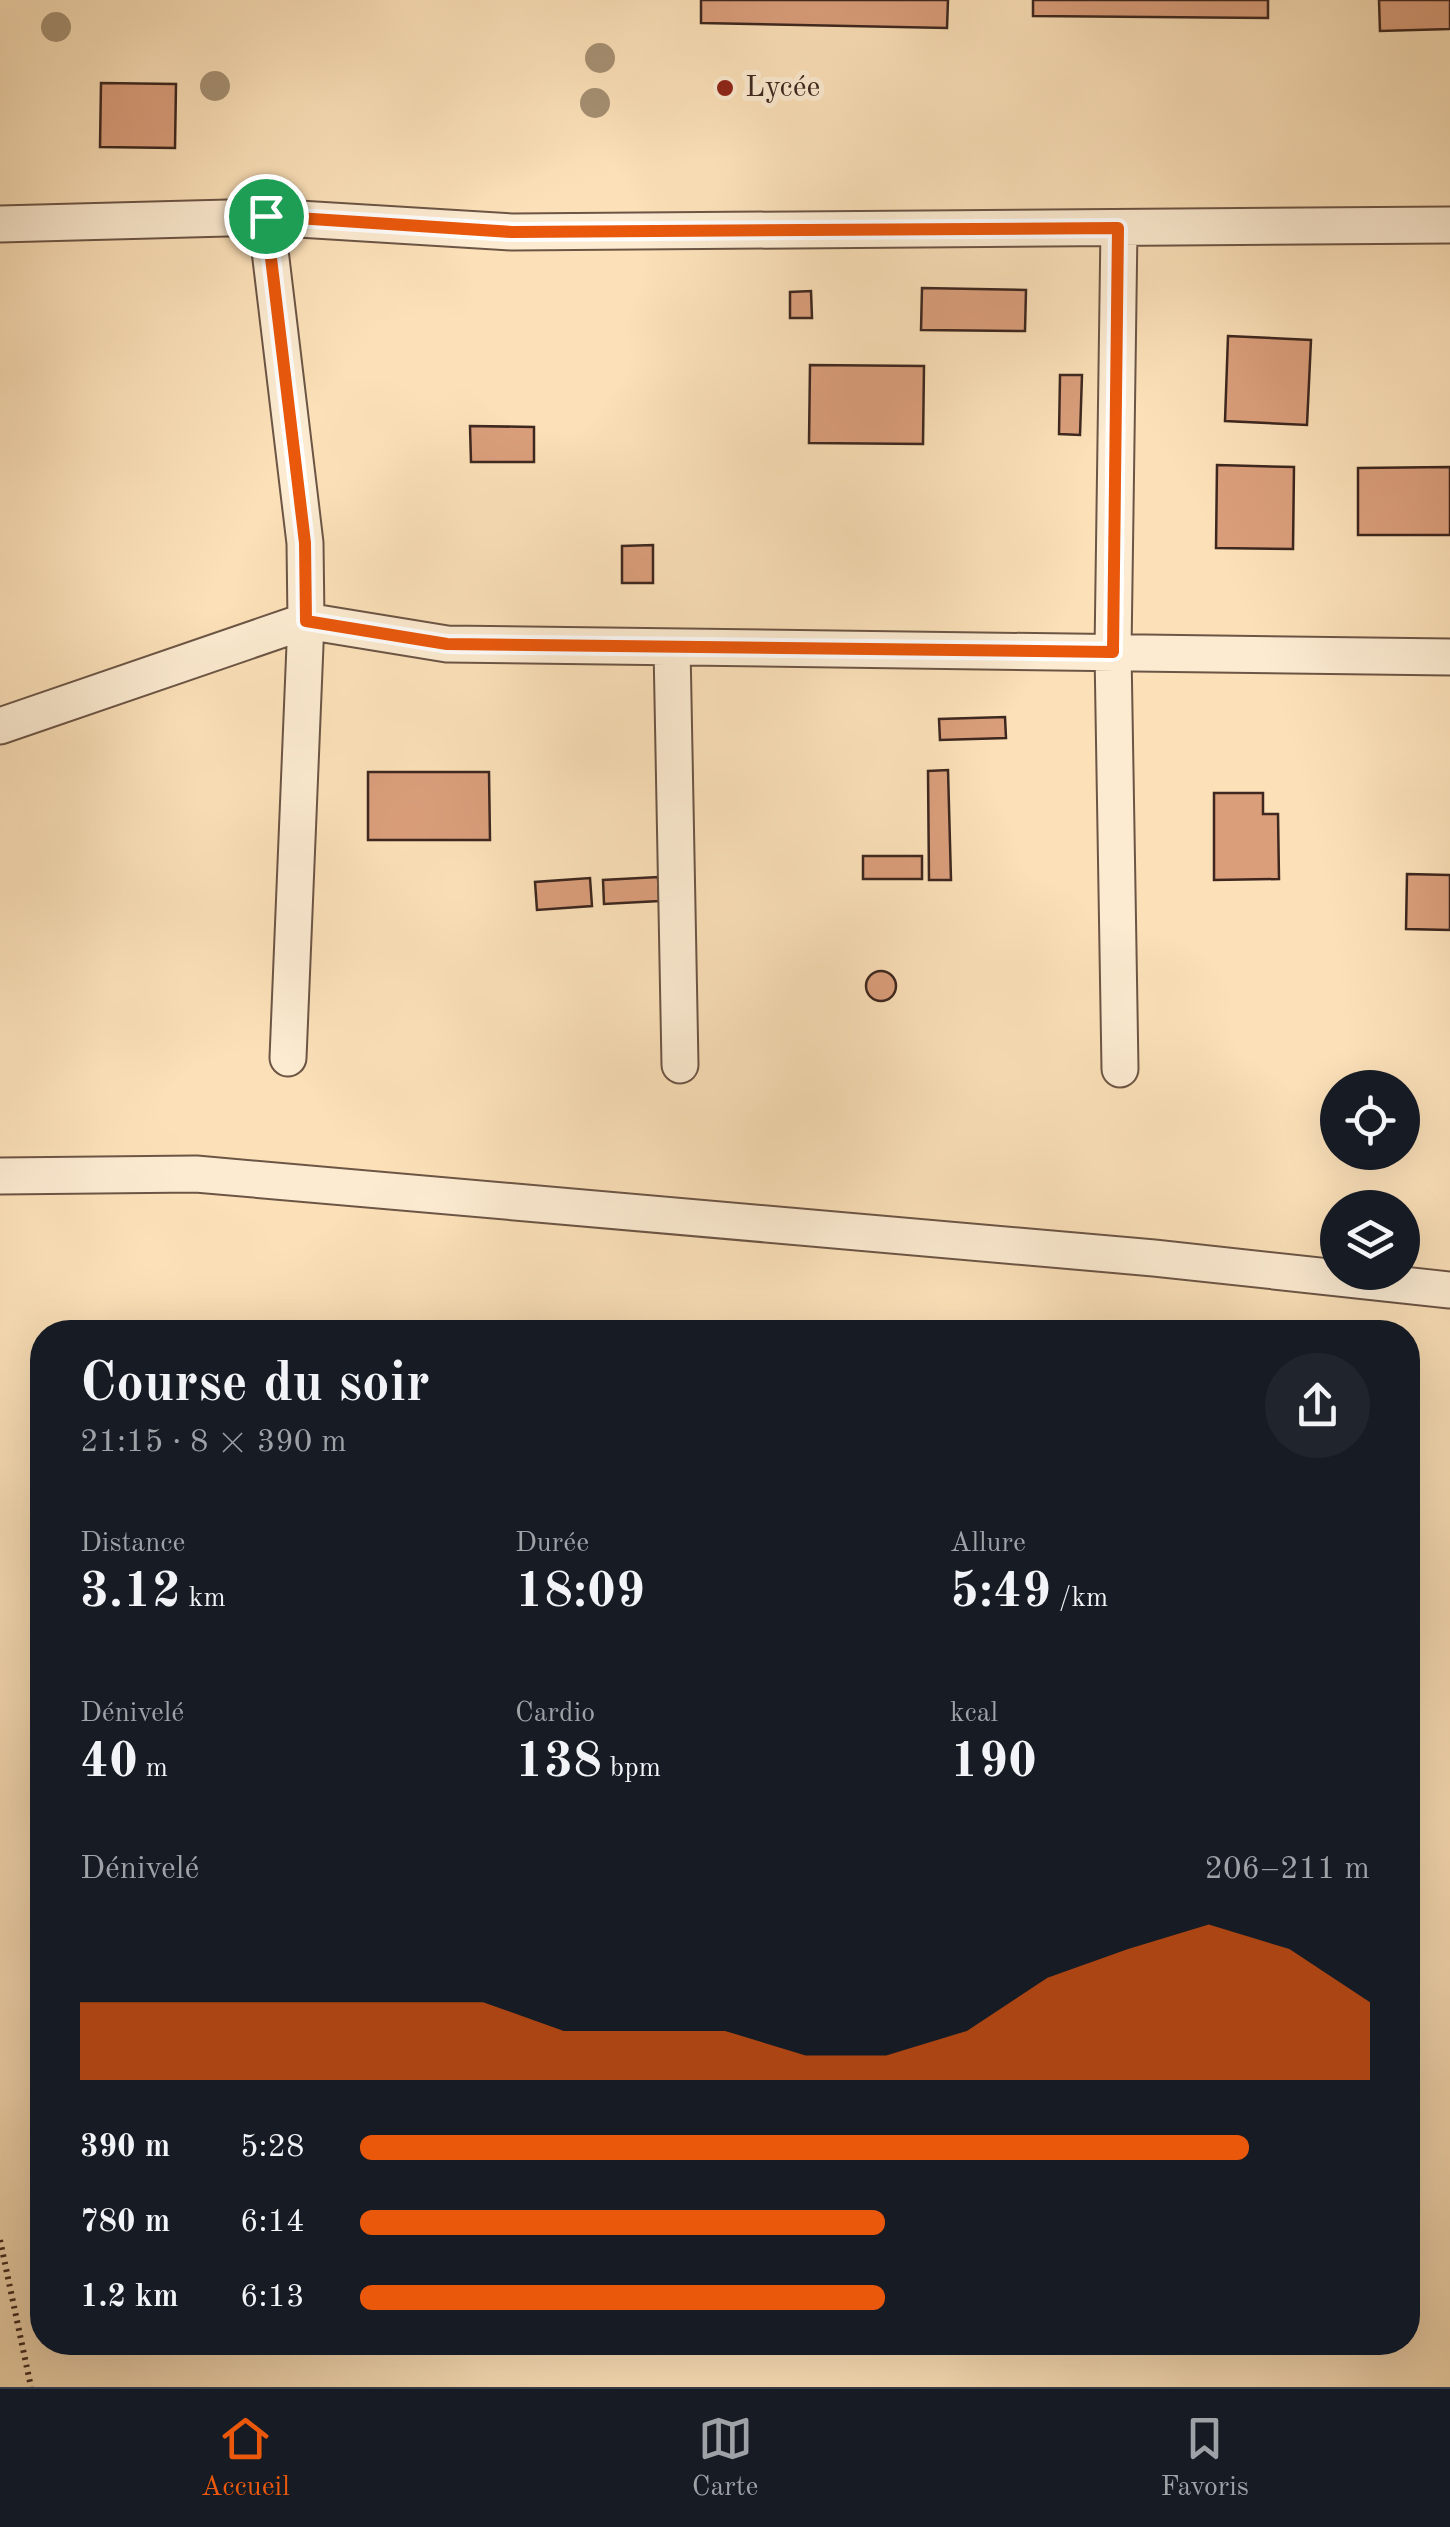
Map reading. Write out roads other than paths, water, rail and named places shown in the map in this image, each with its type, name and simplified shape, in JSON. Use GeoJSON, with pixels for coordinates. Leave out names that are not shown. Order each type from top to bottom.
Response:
{"type":"FeatureCollection","features":[{"type":"Feature","properties":{"kind":"street"},"geometry":{"type":"LineString","coordinates":[[266,216],[305,543],[306,621],[288,1058]]}},
{"type":"Feature","properties":{"kind":"street"},"geometry":{"type":"LineString","coordinates":[[0,224],[266,216],[512,232],[1450,225]]}},
{"type":"Feature","properties":{"kind":"street"},"geometry":{"type":"LineString","coordinates":[[1118,228],[1113,652],[1120,1069]]}},
{"type":"Feature","properties":{"kind":"street"},"geometry":{"type":"LineString","coordinates":[[0,726],[306,621],[447,644],[1450,657]]}},
{"type":"Feature","properties":{"kind":"street"},"geometry":{"type":"LineString","coordinates":[[672,647],[680,1065]]}},
{"type":"Feature","properties":{"kind":"street"},"geometry":{"type":"LineString","coordinates":[[0,1176],[196,1174],[1154,1258],[1450,1290]]}},
{"type":"Feature","properties":{"kind":"place","name":"Lycée"},"geometry":{"type":"Point","coordinates":[725,88]}}]}
